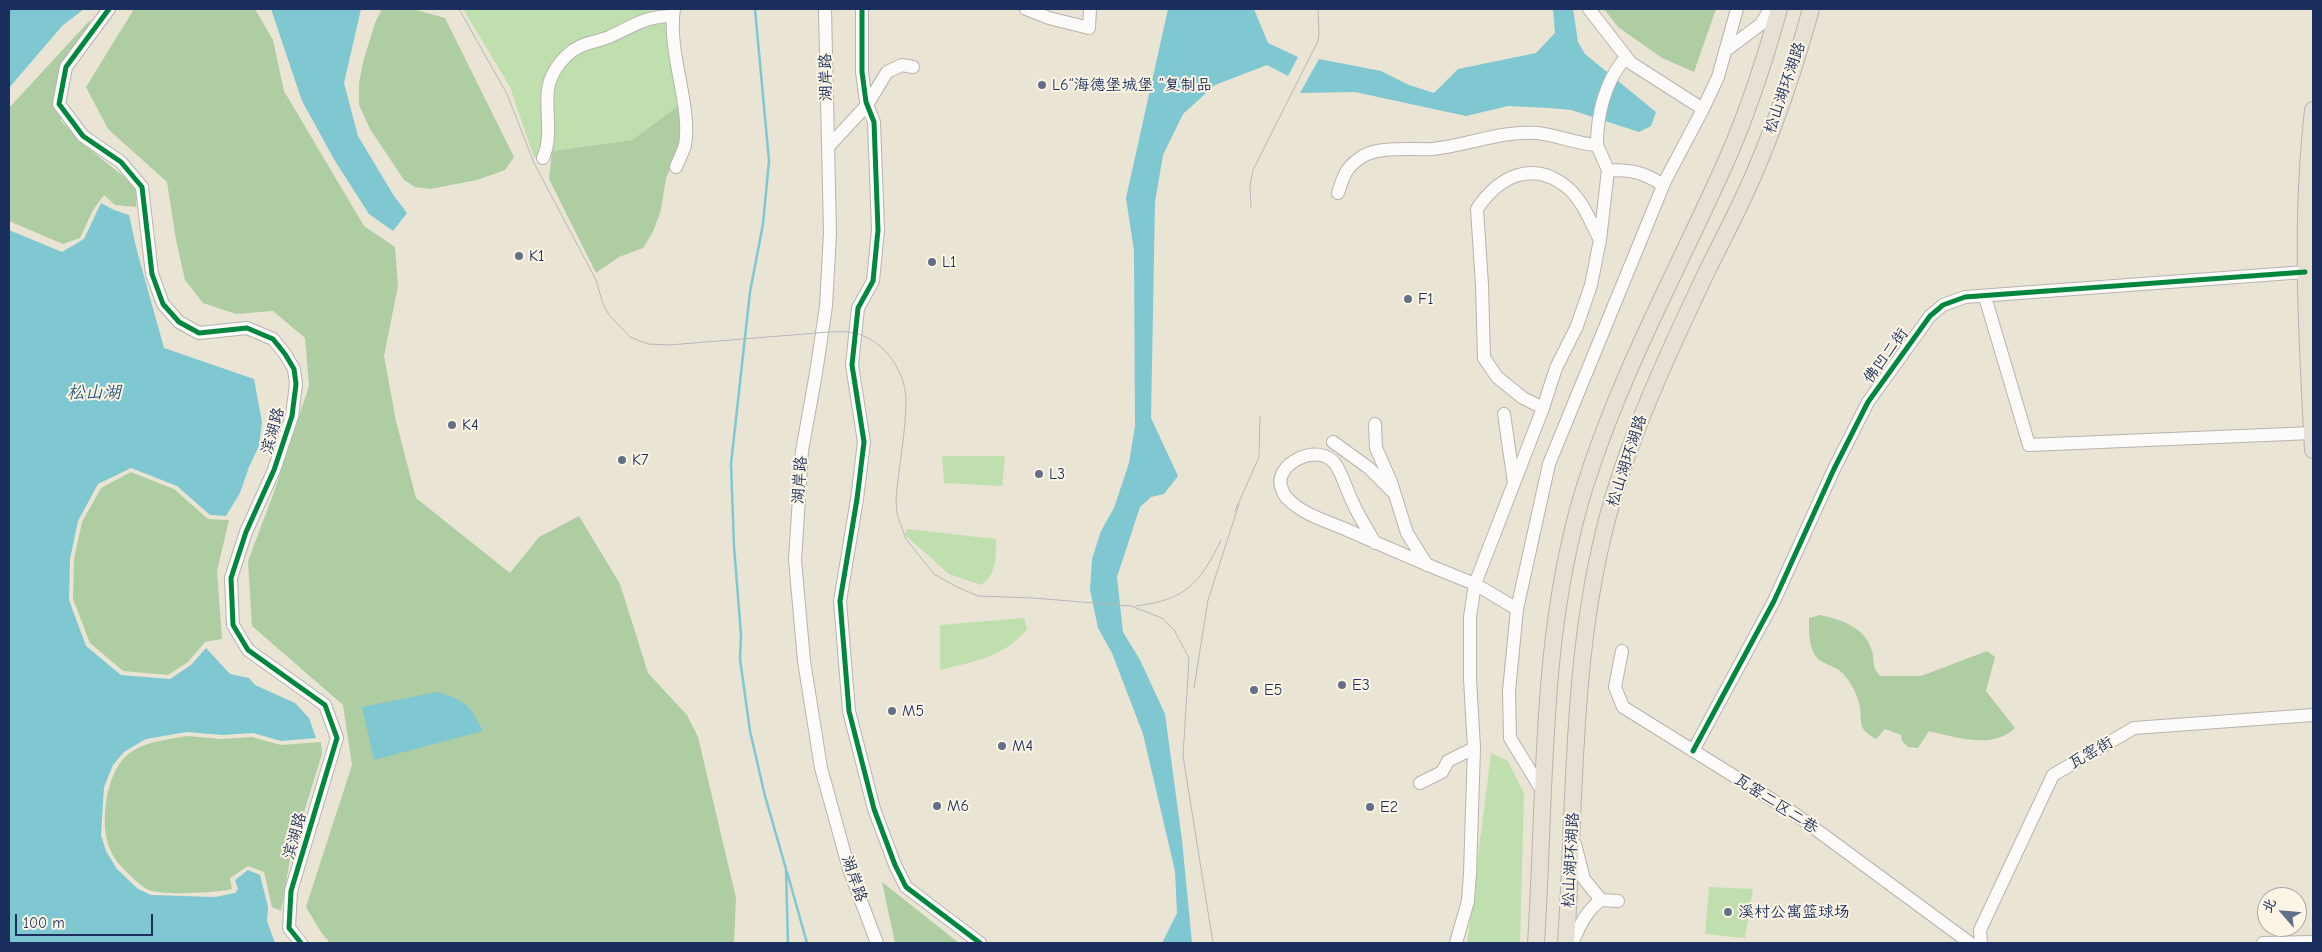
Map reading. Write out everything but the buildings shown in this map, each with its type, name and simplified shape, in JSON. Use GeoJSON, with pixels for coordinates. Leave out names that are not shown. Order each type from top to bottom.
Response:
{"type":"FeatureCollection","features":[{"type":"Feature","properties":{"kind":"main road","name":"松山湖环湖路"},"geometry":{"type":"LineString","coordinates":[[1536,943],[1552,651],[1562,578],[1585,487],[1620,388],[1652,315],[1729,156],[1761,72],[1779,9]]}},
{"type":"Feature","properties":{"kind":"main road","name":"松山湖环湖路"},"geometry":{"type":"LineString","coordinates":[[1566,943],[1582,654],[1593,575],[1614,496],[1641,417],[1680,328],[1757,168],[1790,82],[1811,9]]}},
{"type":"Feature","properties":{"kind":"main road"},"geometry":{"type":"LineString","coordinates":[[2313,110],[2306,190],[2305,272],[2313,450]]}},
{"type":"Feature","properties":{"kind":"street","name":"滨湖路"},"geometry":{"type":"LineString","coordinates":[[109,9],[66,68],[59,104],[83,136],[121,162],[142,186],[152,274],[164,304],[178,322],[199,333],[247,328],[273,339],[294,369],[296,384],[292,416],[274,470],[246,532],[231,578],[233,625],[248,650],[325,705],[337,738],[292,891],[289,928],[301,943]]}},
{"type":"Feature","properties":{"kind":"street","name":"湖岸路"},"geometry":{"type":"LineString","coordinates":[[825,9],[830,233],[826,306],[802,451],[795,560],[803,646],[821,768],[849,869],[877,943]]}},
{"type":"Feature","properties":{"kind":"street"},"geometry":{"type":"LineString","coordinates":[[862,9],[862,72],[867,105],[874,122],[878,230],[873,281],[858,308],[852,365],[864,442],[857,499],[840,601],[849,711],[874,809],[895,865],[906,887],[980,943]]}},
{"type":"Feature","properties":{"kind":"street"},"geometry":{"type":"LineString","coordinates":[[1026,9],[1049,18],[1089,28],[1090,9]]}},
{"type":"Feature","properties":{"kind":"street"},"geometry":{"type":"LineString","coordinates":[[1589,9],[1631,62],[1704,108]]}},
{"type":"Feature","properties":{"kind":"street"},"geometry":{"type":"LineString","coordinates":[[1544,792],[1510,738],[1509,691],[1517,610],[1549,464],[1663,185],[1704,108],[1718,77],[1737,9]]}},
{"type":"Feature","properties":{"kind":"street"},"geometry":{"type":"LineString","coordinates":[[1725,51],[1761,24],[1770,9]]}},
{"type":"Feature","properties":{"kind":"street"},"geometry":{"type":"LineString","coordinates":[[542,158],[549,140],[548,89],[551,77],[559,63],[584,44],[599,41],[646,18],[673,12],[677,74],[685,122],[684,146],[676,167]]}},
{"type":"Feature","properties":{"kind":"street"},"geometry":{"type":"LineString","coordinates":[[1456,943],[1468,901],[1474,748],[1470,679],[1470,617],[1475,584],[1543,408],[1556,368],[1577,326],[1591,285],[1600,240],[1608,170],[1597,145],[1597,132],[1602,100],[1616,68],[1626,57]]}},
{"type":"Feature","properties":{"kind":"street"},"geometry":{"type":"LineString","coordinates":[[828,147],[867,105],[887,72],[902,65],[914,67]]}},
{"type":"Feature","properties":{"kind":"street"},"geometry":{"type":"LineString","coordinates":[[1338,193],[1346,169],[1365,155],[1468,144],[1512,133],[1538,133],[1581,144],[1597,145]]}},
{"type":"Feature","properties":{"kind":"street"},"geometry":{"type":"LineString","coordinates":[[1608,170],[1628,170],[1646,174],[1663,185]]}},
{"type":"Feature","properties":{"kind":"street"},"geometry":{"type":"LineString","coordinates":[[1543,408],[1523,398],[1497,377],[1484,358],[1477,209],[1492,190],[1506,179],[1525,174],[1541,175],[1556,180],[1568,189],[1583,206],[1600,240]]}},
{"type":"Feature","properties":{"kind":"street","name":"佛凹二街"},"geometry":{"type":"LineString","coordinates":[[1693,751],[1774,601],[1834,469],[1868,402],[1930,316],[1942,305],[1965,297],[2305,272]]}},
{"type":"Feature","properties":{"kind":"street"},"geometry":{"type":"LineString","coordinates":[[1985,297],[2029,445],[2312,433]]}},
{"type":"Feature","properties":{"kind":"street"},"geometry":{"type":"LineString","coordinates":[[1504,414],[1514,485]]}},
{"type":"Feature","properties":{"kind":"street"},"geometry":{"type":"LineString","coordinates":[[1374,424],[1376,448],[1395,495],[1407,534],[1427,565]]}},
{"type":"Feature","properties":{"kind":"street"},"geometry":{"type":"LineString","coordinates":[[1333,442],[1369,468],[1395,495]]}},
{"type":"Feature","properties":{"kind":"street"},"geometry":{"type":"LineString","coordinates":[[1376,543],[1354,505],[1335,463],[1325,456],[1313,454],[1296,458],[1282,475],[1280,487],[1287,498],[1308,513],[1376,543],[1427,565],[1475,584],[1517,610]]}},
{"type":"Feature","properties":{"kind":"street","name":"瓦窑二区二巷"},"geometry":{"type":"LineString","coordinates":[[1622,651],[1615,687],[1623,707],[1795,814],[1970,943]]}},
{"type":"Feature","properties":{"kind":"street","name":"瓦窑街"},"geometry":{"type":"LineString","coordinates":[[1981,943],[1980,930],[2053,775],[2134,728],[2313,715]]}},
{"type":"Feature","properties":{"kind":"street"},"geometry":{"type":"LineString","coordinates":[[1420,783],[1442,772],[1448,761],[1474,748]]}},
{"type":"Feature","properties":{"kind":"street"},"geometry":{"type":"LineString","coordinates":[[1573,834],[1577,858],[1584,879],[1600,900]]}},
{"type":"Feature","properties":{"kind":"street"},"geometry":{"type":"LineString","coordinates":[[1572,943],[1583,918],[1590,908],[1600,900],[1618,901]]}},
{"type":"Feature","properties":{"kind":"street"},"geometry":{"type":"LineString","coordinates":[[2262,943],[2313,942]]}},
{"type":"Feature","properties":{"kind":"green space"},"geometry":{"type":"Polygon","coordinates":[[[134,9],[255,9],[273,40],[284,91],[364,226],[395,247],[398,286],[384,356],[396,421],[416,498],[510,573],[539,537],[579,516],[620,584],[648,673],[687,715],[698,737],[736,898],[734,943],[330,943],[321,932],[306,907],[352,765],[343,705],[252,626],[248,561],[273,495],[309,386],[305,338],[273,311],[236,314],[203,303],[185,280],[176,240],[167,182],[108,129],[86,87],[134,9]]]}},
{"type":"Feature","properties":{"kind":"green space"},"geometry":{"type":"Polygon","coordinates":[[[382,9],[413,9],[445,18],[514,157],[505,170],[477,180],[430,189],[415,187],[404,180],[370,129],[359,105],[359,83],[363,62],[375,23],[382,9]]]}},
{"type":"Feature","properties":{"kind":"green space"},"geometry":{"type":"Polygon","coordinates":[[[463,9],[655,9],[556,62],[542,153],[534,158],[510,87],[463,9]]]}},
{"type":"Feature","properties":{"kind":"green space"},"geometry":{"type":"Polygon","coordinates":[[[655,9],[668,9],[665,12],[655,9]]]}},
{"type":"Feature","properties":{"kind":"green space"},"geometry":{"type":"Polygon","coordinates":[[[1604,9],[1716,9],[1694,72],[1662,58],[1618,27],[1604,9]]]}},
{"type":"Feature","properties":{"kind":"green space"},"geometry":{"type":"Polygon","coordinates":[[[91,19],[61,93],[61,121],[92,151],[137,187],[136,207],[115,205],[104,195],[93,210],[80,238],[63,244],[9,221],[9,108],[91,19]]]}},
{"type":"Feature","properties":{"kind":"green space"},"geometry":{"type":"Polygon","coordinates":[[[662,19],[669,26],[678,106],[632,140],[552,151],[554,134],[551,113],[554,77],[582,48],[662,19]]]}},
{"type":"Feature","properties":{"kind":"green space"},"geometry":{"type":"Polygon","coordinates":[[[678,106],[681,130],[680,146],[666,178],[661,210],[653,232],[643,248],[619,257],[596,273],[549,179],[552,151],[632,140],[678,106]]]}},
{"type":"Feature","properties":{"kind":"green space"},"geometry":{"type":"Polygon","coordinates":[[[942,456],[1005,456],[1002,486],[944,483],[942,456]]]}},
{"type":"Feature","properties":{"kind":"green space"},"geometry":{"type":"Polygon","coordinates":[[[131,472],[174,489],[208,519],[229,520],[217,571],[222,639],[205,642],[188,662],[168,675],[123,671],[90,643],[73,599],[74,559],[82,522],[101,488],[131,472]]]}},
{"type":"Feature","properties":{"kind":"green space"},"geometry":{"type":"Polygon","coordinates":[[[907,529],[996,539],[993,571],[981,585],[949,574],[905,535],[907,529]]]}},
{"type":"Feature","properties":{"kind":"green space"},"geometry":{"type":"Polygon","coordinates":[[[1820,615],[1846,623],[1866,638],[1873,655],[1874,666],[1880,676],[1921,676],[1987,651],[1995,657],[1986,691],[2015,728],[2006,735],[1996,739],[1985,740],[1974,740],[1929,731],[1918,748],[1908,747],[1902,741],[1901,735],[1885,729],[1876,739],[1869,735],[1862,726],[1860,706],[1848,680],[1839,670],[1818,659],[1812,650],[1809,618],[1820,615]]]}},
{"type":"Feature","properties":{"kind":"green space"},"geometry":{"type":"Polygon","coordinates":[[[1024,618],[1027,629],[1008,646],[977,661],[940,670],[940,625],[1024,618]]]}},
{"type":"Feature","properties":{"kind":"green space"},"geometry":{"type":"Polygon","coordinates":[[[187,736],[222,739],[252,737],[281,745],[321,742],[322,754],[291,854],[281,911],[272,907],[264,872],[248,866],[230,878],[232,889],[214,892],[170,893],[149,890],[141,885],[121,867],[112,853],[105,827],[106,800],[109,787],[119,764],[133,751],[147,744],[187,736]]]}},
{"type":"Feature","properties":{"kind":"green space"},"geometry":{"type":"Polygon","coordinates":[[[1491,753],[1508,761],[1524,793],[1520,943],[1467,943],[1491,753]]]}},
{"type":"Feature","properties":{"kind":"green space"},"geometry":{"type":"Polygon","coordinates":[[[882,882],[959,943],[895,943],[882,882]]]}},
{"type":"Feature","properties":{"kind":"green space","name":"溪村公寓篮球场"},"geometry":{"type":"Polygon","coordinates":[[[1709,887],[1753,889],[1745,938],[1705,934],[1709,887]]]}},
{"type":"Feature","properties":{"kind":"water"},"geometry":{"type":"Polygon","coordinates":[[[9,9],[84,9],[62,26],[9,88],[9,9]]]}},
{"type":"Feature","properties":{"kind":"water"},"geometry":{"type":"Polygon","coordinates":[[[271,9],[361,9],[344,83],[358,136],[394,196],[407,213],[393,231],[369,214],[335,161],[302,101],[271,9]]]}},
{"type":"Feature","properties":{"kind":"water"},"geometry":{"type":"Polygon","coordinates":[[[1168,9],[1254,9],[1268,43],[1298,57],[1288,76],[1267,65],[1215,85],[1183,114],[1163,155],[1155,202],[1151,418],[1178,476],[1164,494],[1151,497],[1140,507],[1117,577],[1123,632],[1140,660],[1165,714],[1182,840],[1192,943],[1162,943],[1177,913],[1175,871],[1143,734],[1112,653],[1098,628],[1090,590],[1092,559],[1101,531],[1114,508],[1129,463],[1135,426],[1134,251],[1126,198],[1168,9]]]}},
{"type":"Feature","properties":{"kind":"water"},"geometry":{"type":"Polygon","coordinates":[[[1553,9],[1573,9],[1578,42],[1585,54],[1656,112],[1651,126],[1639,132],[1571,110],[1550,108],[1508,106],[1466,116],[1355,92],[1300,93],[1319,59],[1381,71],[1409,85],[1434,93],[1458,69],[1536,53],[1555,33],[1553,9]]]}},
{"type":"Feature","properties":{"kind":"water","name":"松山湖"},"geometry":{"type":"Polygon","coordinates":[[[101,203],[129,215],[164,348],[254,379],[262,422],[259,446],[240,493],[226,516],[210,515],[177,486],[131,468],[98,484],[78,521],[70,559],[69,600],[86,646],[121,675],[170,679],[191,665],[206,648],[230,674],[249,678],[255,685],[295,703],[309,718],[316,738],[281,741],[253,733],[222,735],[187,732],[146,739],[124,752],[113,765],[104,787],[101,835],[106,851],[117,869],[138,889],[151,895],[215,897],[235,893],[238,889],[235,880],[248,870],[260,875],[268,907],[267,921],[275,943],[9,943],[9,230],[62,252],[84,239],[101,203]]]}},
{"type":"Feature","properties":{"kind":"water"},"geometry":{"type":"Polygon","coordinates":[[[437,692],[466,705],[483,731],[374,760],[362,707],[437,692]]]}},
{"type":"Feature","properties":{"kind":"waterway"},"geometry":{"type":"LineString","coordinates":[[755,9],[769,161],[763,224],[750,292],[731,464],[734,546],[741,635],[740,659],[750,731],[765,796],[786,869],[788,943]]}},
{"type":"Feature","properties":{"kind":"waterway"},"geometry":{"type":"LineString","coordinates":[[787,872],[807,943]]}},
{"type":"Feature","properties":{"kind":"tram line"},"geometry":{"type":"LineString","coordinates":[[459,9],[507,94],[534,163],[596,280],[603,304],[609,315],[630,337],[648,344],[669,345],[838,332],[860,334],[870,339],[889,355],[896,365],[905,387],[906,411],[896,498],[897,514],[906,539],[934,574],[978,596],[1033,598],[1131,606],[1162,618],[1174,630],[1189,658],[1183,756],[1213,943]]}},
{"type":"Feature","properties":{"kind":"tram line"},"geometry":{"type":"LineString","coordinates":[[1251,207],[1250,186],[1253,170],[1318,41],[1318,9]]}},
{"type":"Feature","properties":{"kind":"tram line"},"geometry":{"type":"LineString","coordinates":[[1235,511],[1259,457],[1260,416]]}},
{"type":"Feature","properties":{"kind":"tram line"},"geometry":{"type":"LineString","coordinates":[[1194,688],[1208,600],[1239,504]]}},
{"type":"Feature","properties":{"kind":"tram line"},"geometry":{"type":"LineString","coordinates":[[1136,606],[1167,599],[1189,587],[1206,568],[1221,540]]}},
{"type":"Feature","properties":{"kind":"cycle path"},"geometry":{"type":"LineString","coordinates":[[109,9],[66,67],[59,104],[83,136],[121,162],[142,187],[152,274],[163,304],[179,322],[199,333],[247,328],[273,339],[294,369],[296,384],[292,416],[274,470],[246,532],[231,578],[233,625],[248,650],[325,705],[337,738],[291,891],[289,928],[301,943]]}},
{"type":"Feature","properties":{"kind":"cycle path"},"geometry":{"type":"LineString","coordinates":[[862,9],[862,72],[866,102],[874,122],[878,230],[873,281],[858,308],[852,365],[864,442],[857,499],[840,601],[849,711],[874,809],[895,865],[906,887],[980,943]]}},
{"type":"Feature","properties":{"kind":"cycle path"},"geometry":{"type":"LineString","coordinates":[[1693,751],[1774,601],[1834,469],[1868,402],[1930,316],[1943,305],[1965,297],[2305,272]]}},
{"type":"Feature","properties":{"kind":"place","name":"L6“海德堡城堡 ”复制品"},"geometry":{"type":"Point","coordinates":[1042,85]}},
{"type":"Feature","properties":{"kind":"place","name":"K1"},"geometry":{"type":"Point","coordinates":[519,256]}},
{"type":"Feature","properties":{"kind":"place","name":"L1"},"geometry":{"type":"Point","coordinates":[932,262]}},
{"type":"Feature","properties":{"kind":"place","name":"F1"},"geometry":{"type":"Point","coordinates":[1408,299]}},
{"type":"Feature","properties":{"kind":"place","name":"K4"},"geometry":{"type":"Point","coordinates":[452,425]}},
{"type":"Feature","properties":{"kind":"place","name":"K7"},"geometry":{"type":"Point","coordinates":[622,460]}},
{"type":"Feature","properties":{"kind":"place","name":"L3"},"geometry":{"type":"Point","coordinates":[1039,474]}},
{"type":"Feature","properties":{"kind":"place","name":"E3"},"geometry":{"type":"Point","coordinates":[1342,685]}},
{"type":"Feature","properties":{"kind":"place","name":"E5"},"geometry":{"type":"Point","coordinates":[1254,690]}},
{"type":"Feature","properties":{"kind":"place","name":"M5"},"geometry":{"type":"Point","coordinates":[892,711]}},
{"type":"Feature","properties":{"kind":"place","name":"M4"},"geometry":{"type":"Point","coordinates":[1002,746]}},
{"type":"Feature","properties":{"kind":"place","name":"M6"},"geometry":{"type":"Point","coordinates":[937,806]}},
{"type":"Feature","properties":{"kind":"place","name":"E2"},"geometry":{"type":"Point","coordinates":[1370,807]}},
{"type":"Feature","properties":{"kind":"place","name":"溪村公寓篮球场"},"geometry":{"type":"Point","coordinates":[1728,912]}}]}
